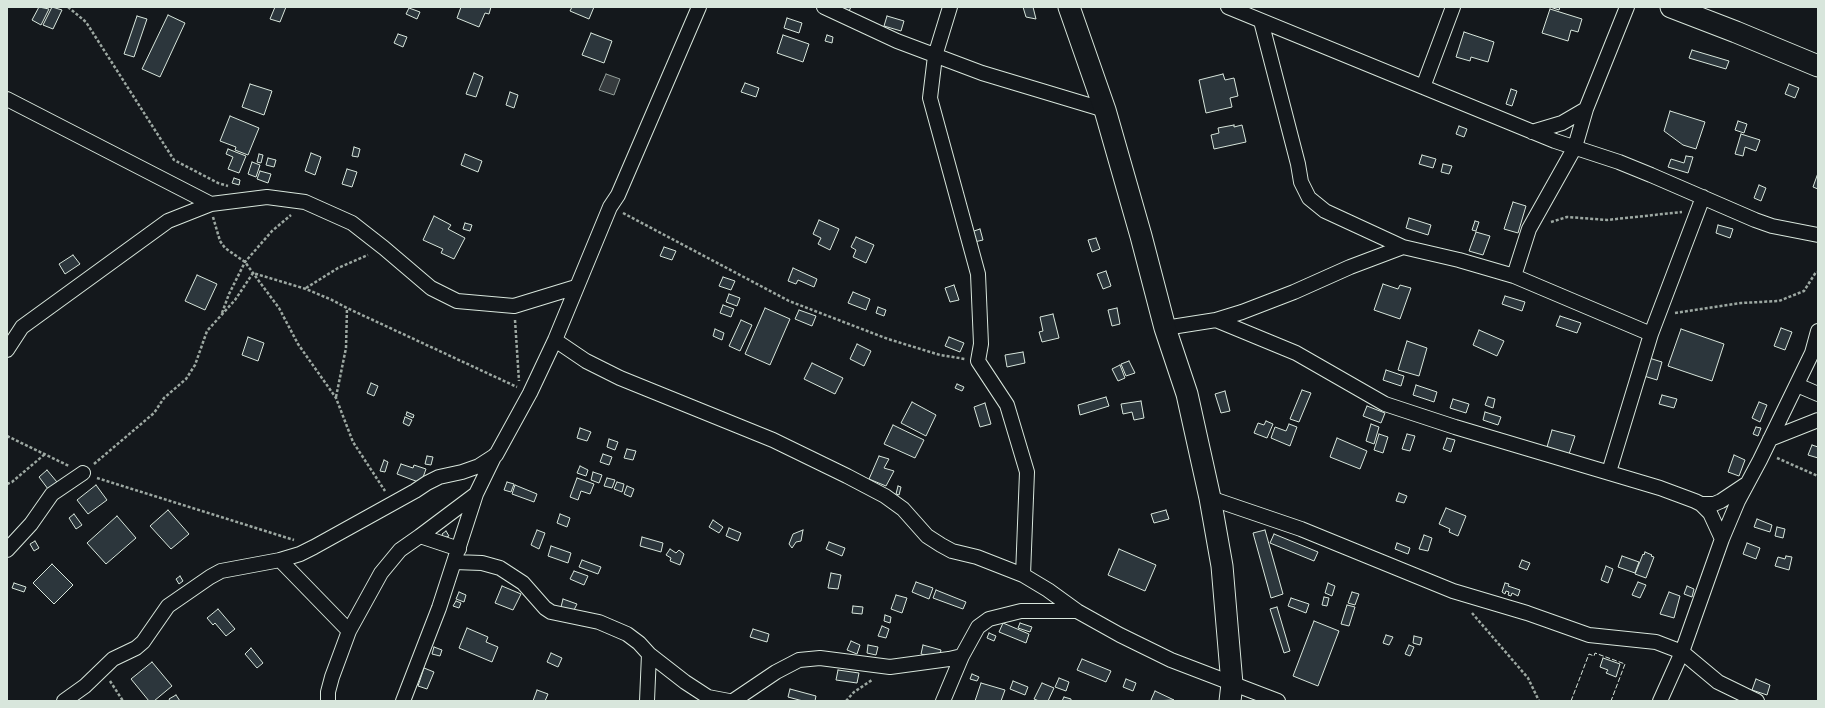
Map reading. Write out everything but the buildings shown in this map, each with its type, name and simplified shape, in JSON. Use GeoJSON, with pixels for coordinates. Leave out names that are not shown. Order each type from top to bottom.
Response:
{"type":"FeatureCollection","features":[{"type":"Feature","properties":{"kind":"street"},"geometry":{"type":"LineString","coordinates":[[403,701],[439,608],[476,494],[530,393],[555,340],[610,207],[618,195],[699,7]]}},
{"type":"Feature","properties":{"kind":"street"},"geometry":{"type":"LineString","coordinates":[[824,7],[898,41],[935,56],[982,73],[1105,110]]}},
{"type":"Feature","properties":{"kind":"street"},"geometry":{"type":"LineString","coordinates":[[950,7],[935,56],[930,98],[978,274],[981,344],[978,361],[1007,405],[1027,472],[1023,575]]}},
{"type":"Feature","properties":{"kind":"street"},"geometry":{"type":"LineString","coordinates":[[1069,7],[1105,110],[1141,236],[1165,328],[1187,394],[1210,498],[1222,566],[1231,692]]}},
{"type":"Feature","properties":{"kind":"street"},"geometry":{"type":"LineString","coordinates":[[1228,7],[1532,132],[1632,167],[1755,220],[1772,226],[1818,235]]}},
{"type":"Feature","properties":{"kind":"street"},"geometry":{"type":"LineString","coordinates":[[1423,87],[1453,7]]}},
{"type":"Feature","properties":{"kind":"street"},"geometry":{"type":"LineString","coordinates":[[1514,276],[1529,228],[1575,147],[1586,109],[1627,7]]}},
{"type":"Feature","properties":{"kind":"street"},"geometry":{"type":"LineString","coordinates":[[1671,7],[1818,66]]}},
{"type":"Feature","properties":{"kind":"street"},"geometry":{"type":"LineString","coordinates":[[1261,21],[1298,164],[1301,182],[1309,198],[1325,211],[1403,247],[1459,260],[1514,276],[1651,334]]}},
{"type":"Feature","properties":{"kind":"street"},"geometry":{"type":"LineString","coordinates":[[7,99],[211,204]]}},
{"type":"Feature","properties":{"kind":"street"},"geometry":{"type":"LineString","coordinates":[[1532,132],[1562,123],[1586,109]]}},
{"type":"Feature","properties":{"kind":"street"},"geometry":{"type":"LineString","coordinates":[[7,350],[22,327],[168,221],[211,204],[267,197],[305,202],[352,223],[431,288],[458,301],[514,306],[576,287]]}},
{"type":"Feature","properties":{"kind":"street"},"geometry":{"type":"LineString","coordinates":[[1609,472],[1651,334],[1703,197]]}},
{"type":"Feature","properties":{"kind":"street"},"geometry":{"type":"LineString","coordinates":[[1165,328],[1216,320],[1294,292],[1350,267],[1403,247]]}},
{"type":"Feature","properties":{"kind":"street"},"geometry":{"type":"LineString","coordinates":[[1216,320],[1296,353],[1385,404],[1455,427],[1660,488],[1701,504],[1714,504],[1726,499],[1748,483]]}},
{"type":"Feature","properties":{"kind":"street"},"geometry":{"type":"LineString","coordinates":[[1660,701],[1682,652],[1722,539],[1812,353],[1818,331]]}},
{"type":"Feature","properties":{"kind":"street"},"geometry":{"type":"LineString","coordinates":[[555,340],[586,361],[620,378],[773,440],[885,496],[903,509],[927,536],[952,550],[976,557],[1023,575],[1048,590],[1077,611],[1231,692],[1278,701]]}},
{"type":"Feature","properties":{"kind":"street"},"geometry":{"type":"LineString","coordinates":[[1797,385],[1818,394]]}},
{"type":"Feature","properties":{"kind":"street"},"geometry":{"type":"LineString","coordinates":[[1770,439],[1818,420]]}},
{"type":"Feature","properties":{"kind":"street"},"geometry":{"type":"LineString","coordinates":[[64,701],[85,686],[113,659],[139,645],[168,606],[210,577],[228,569],[280,560],[300,554],[392,504],[427,483],[439,477],[462,472],[479,466],[496,455]]}},
{"type":"Feature","properties":{"kind":"street"},"geometry":{"type":"LineString","coordinates":[[7,550],[31,524],[52,494],[83,473]]}},
{"type":"Feature","properties":{"kind":"street"},"geometry":{"type":"LineString","coordinates":[[328,701],[328,692],[332,677],[349,632],[381,573],[400,550],[476,494]]}},
{"type":"Feature","properties":{"kind":"street"},"geometry":{"type":"LineString","coordinates":[[1210,498],[1300,529],[1453,591],[1589,635],[1656,642],[1682,652],[1718,682],[1757,701]]}},
{"type":"Feature","properties":{"kind":"street"},"geometry":{"type":"LineString","coordinates":[[1701,504],[1712,517],[1722,539]]}},
{"type":"Feature","properties":{"kind":"street"},"geometry":{"type":"LineString","coordinates":[[420,536],[456,556],[500,568],[523,584],[545,608],[551,612],[599,622],[627,634],[639,643],[649,654],[685,682],[708,697],[729,701]]}},
{"type":"Feature","properties":{"kind":"street"},"geometry":{"type":"LineString","coordinates":[[280,560],[349,632]]}},
{"type":"Feature","properties":{"kind":"street"},"geometry":{"type":"LineString","coordinates":[[944,701],[962,656],[978,627],[989,619],[1022,611],[1077,611]]}},
{"type":"Feature","properties":{"kind":"street"},"geometry":{"type":"LineString","coordinates":[[648,701],[649,654]]}},
{"type":"Feature","properties":{"kind":"street"},"geometry":{"type":"LineString","coordinates":[[733,701],[776,672],[799,660],[820,658],[890,667],[962,656]]}},
{"type":"Feature","properties":{"kind":"path"},"geometry":{"type":"LineString","coordinates":[[68,7],[86,22],[174,160],[218,183],[232,187]]}},
{"type":"Feature","properties":{"kind":"path"},"geometry":{"type":"LineString","coordinates":[[221,316],[229,294],[245,262],[272,232],[305,202]]}},
{"type":"Feature","properties":{"kind":"path"},"geometry":{"type":"LineString","coordinates":[[211,204],[220,241],[225,248],[245,262],[278,308],[298,344],[336,398],[353,442],[392,504]]}},
{"type":"Feature","properties":{"kind":"path"},"geometry":{"type":"LineString","coordinates":[[610,207],[789,301],[888,339],[940,355],[978,361]]}},
{"type":"Feature","properties":{"kind":"path"},"geometry":{"type":"LineString","coordinates":[[1529,228],[1567,217],[1607,220],[1698,211]]}},
{"type":"Feature","properties":{"kind":"path"},"geometry":{"type":"LineString","coordinates":[[306,289],[338,268],[384,248]]}},
{"type":"Feature","properties":{"kind":"path"},"geometry":{"type":"LineString","coordinates":[[1658,315],[1741,303],[1779,302],[1804,291],[1816,272],[1818,272]]}},
{"type":"Feature","properties":{"kind":"path"},"geometry":{"type":"LineString","coordinates":[[253,273],[306,289],[332,300],[346,308],[530,393]]}},
{"type":"Feature","properties":{"kind":"path"},"geometry":{"type":"LineString","coordinates":[[83,473],[154,413],[164,398],[186,379],[195,364],[207,331],[238,296],[253,273]]}},
{"type":"Feature","properties":{"kind":"path"},"geometry":{"type":"LineString","coordinates":[[514,306],[519,382]]}},
{"type":"Feature","properties":{"kind":"path"},"geometry":{"type":"LineString","coordinates":[[336,398],[346,348],[346,308]]}},
{"type":"Feature","properties":{"kind":"path"},"geometry":{"type":"LineString","coordinates":[[7,436],[83,473],[314,546]]}},
{"type":"Feature","properties":{"kind":"path"},"geometry":{"type":"LineString","coordinates":[[1763,453],[1784,460],[1818,476]]}},
{"type":"Feature","properties":{"kind":"path"},"geometry":{"type":"LineString","coordinates":[[7,484],[12,482],[45,454]]}},
{"type":"Feature","properties":{"kind":"path"},"geometry":{"type":"LineString","coordinates":[[1453,591],[1528,678],[1539,701]]}},
{"type":"Feature","properties":{"kind":"path"},"geometry":{"type":"LineString","coordinates":[[846,701],[854,692],[890,667]]}},
{"type":"Feature","properties":{"kind":"shaded area"},"geometry":{"type":"Polygon","coordinates":[[[606,74],[620,79],[614,95],[599,90],[606,74]]]}},
{"type":"Feature","properties":{"kind":"fence"},"geometry":{"type":"LineString","coordinates":[[1571,701],[1589,654],[1594,656],[1595,653],[1625,664],[1611,701]]}}]}
